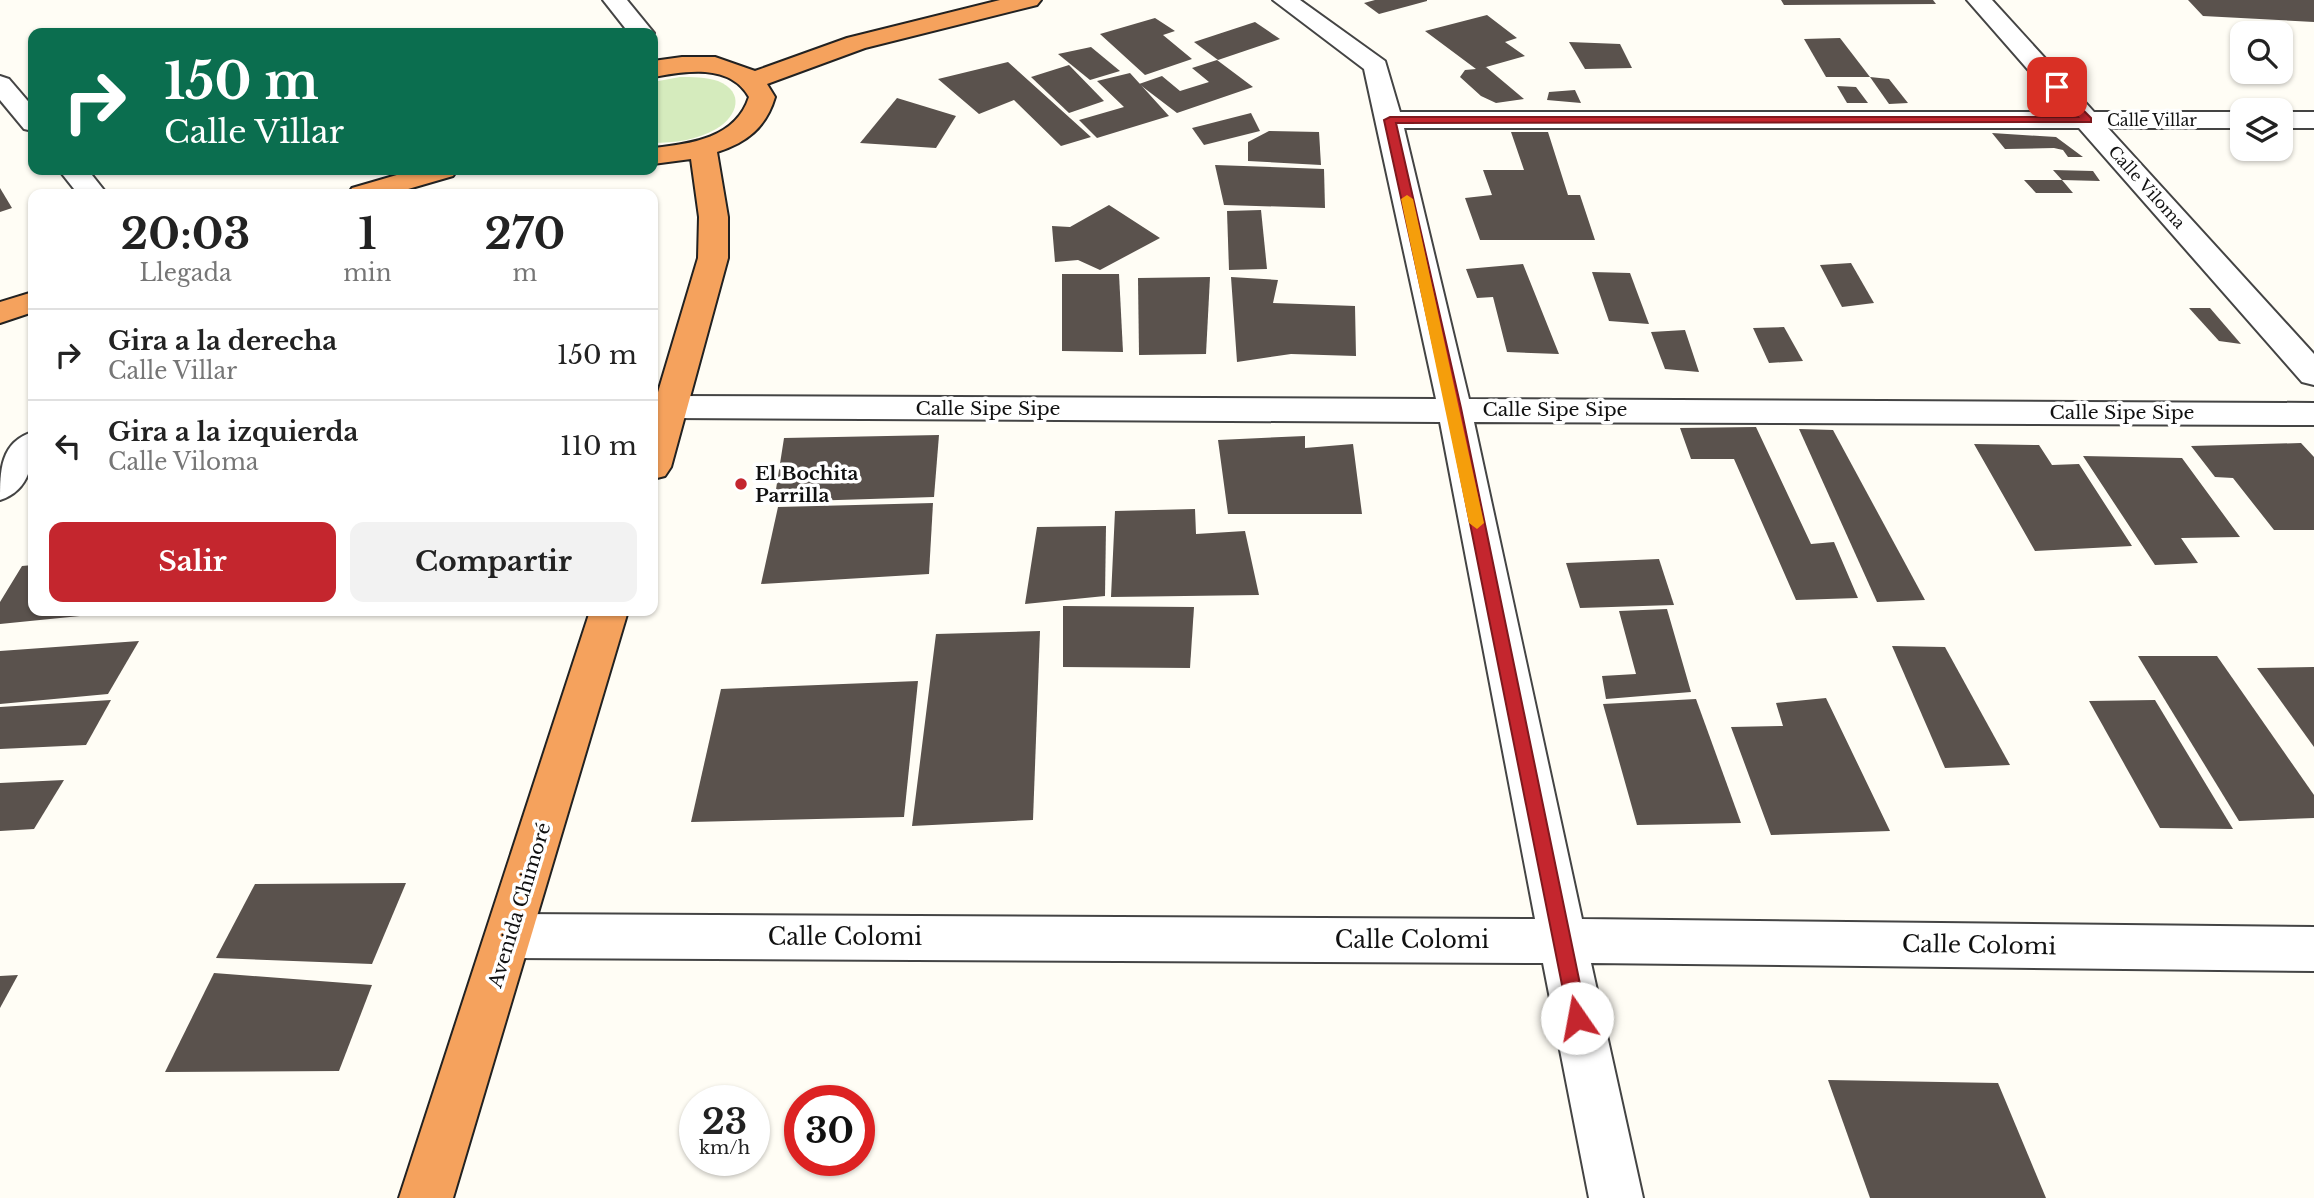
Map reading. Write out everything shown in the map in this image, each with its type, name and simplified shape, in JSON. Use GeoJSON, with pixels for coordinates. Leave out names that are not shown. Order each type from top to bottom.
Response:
{"type":"FeatureCollection","features":[{"type":"Feature","properties":{"kind":"highway"},"geometry":{"type":"LineString","coordinates":[[753,80],[856,43],[1029,0]]}},
{"type":"Feature","properties":{"kind":"highway"},"geometry":{"type":"LineString","coordinates":[[658,64],[713,65],[736,71],[753,80],[762,97],[756,116],[734,134],[702,148],[658,155]]}},
{"type":"Feature","properties":{"kind":"highway"},"geometry":{"type":"LineString","coordinates":[[658,450],[713,258],[716,229],[702,148]]}},
{"type":"Feature","properties":{"kind":"highway"},"geometry":{"type":"LineString","coordinates":[[379,189],[426,175]]}},
{"type":"Feature","properties":{"kind":"highway"},"geometry":{"type":"LineString","coordinates":[[0,313],[28,304]]}},
{"type":"Feature","properties":{"kind":"highway","name":"Avenida Chimoré"},"geometry":{"type":"LineString","coordinates":[[426,1198],[510,936],[607,616]]}},
{"type":"Feature","properties":{"kind":"street"},"geometry":{"type":"LineString","coordinates":[[615,0],[638,28]]}},
{"type":"Feature","properties":{"kind":"street"},"geometry":{"type":"LineString","coordinates":[[1285,0],[1376,66],[1454,408],[1561,941],[1616,1198]]}},
{"type":"Feature","properties":{"kind":"street","name":"Calle Viloma"},"geometry":{"type":"LineString","coordinates":[[1979,0],[2314,374]]}},
{"type":"Feature","properties":{"kind":"street"},"geometry":{"type":"LineString","coordinates":[[0,84],[28,117]]}},
{"type":"Feature","properties":{"kind":"street","name":"Calle Villar"},"geometry":{"type":"LineString","coordinates":[[1390,120],[2230,120]]}},
{"type":"Feature","properties":{"kind":"street"},"geometry":{"type":"LineString","coordinates":[[2293,120],[2314,120]]}},
{"type":"Feature","properties":{"kind":"street"},"geometry":{"type":"LineString","coordinates":[[77,175],[89,189]]}},
{"type":"Feature","properties":{"kind":"street","name":"Calle Sipe Sipe"},"geometry":{"type":"LineString","coordinates":[[671,407],[1454,408],[2314,414]]}},
{"type":"Feature","properties":{"kind":"street"},"geometry":{"type":"LineString","coordinates":[[0,487],[28,451]]}},
{"type":"Feature","properties":{"kind":"street","name":"Calle Colomi"},"geometry":{"type":"LineString","coordinates":[[510,936],[2314,948]]}},
{"type":"Feature","properties":{"kind":"green space"},"geometry":{"type":"Polygon","coordinates":[[[680,77],[718,81],[732,91],[735,98],[733,111],[724,124],[701,136],[658,143],[658,81],[680,77]]]}},
{"type":"Feature","properties":{"kind":"building"},"geometry":{"type":"Polygon","coordinates":[[[1375,0],[1427,1],[1379,14],[1364,3],[1375,0]]]}},
{"type":"Feature","properties":{"kind":"building"},"geometry":{"type":"Polygon","coordinates":[[[1781,0],[1933,0],[1936,4],[1784,5],[1781,0]]]}},
{"type":"Feature","properties":{"kind":"building"},"geometry":{"type":"Polygon","coordinates":[[[2188,0],[2314,0],[2314,22],[2203,16],[2188,0]]]}},
{"type":"Feature","properties":{"kind":"building"},"geometry":{"type":"Polygon","coordinates":[[[1487,15],[1517,38],[1505,42],[1525,56],[1486,67],[1524,99],[1496,103],[1481,96],[1460,77],[1465,70],[1476,69],[1425,31],[1487,15]]]}},
{"type":"Feature","properties":{"kind":"building"},"geometry":{"type":"Polygon","coordinates":[[[1155,18],[1175,31],[1163,35],[1192,59],[1145,75],[1100,34],[1155,18]]]}},
{"type":"Feature","properties":{"kind":"building"},"geometry":{"type":"Polygon","coordinates":[[[1255,22],[1280,39],[1218,60],[1194,42],[1255,22]]]}},
{"type":"Feature","properties":{"kind":"building"},"geometry":{"type":"Polygon","coordinates":[[[1840,38],[1870,77],[1826,77],[1804,39],[1840,38]]]}},
{"type":"Feature","properties":{"kind":"building"},"geometry":{"type":"Polygon","coordinates":[[[1569,42],[1620,44],[1632,68],[1585,69],[1569,42]]]}},
{"type":"Feature","properties":{"kind":"building"},"geometry":{"type":"Polygon","coordinates":[[[1091,47],[1120,71],[1090,80],[1058,54],[1091,47]]]}},
{"type":"Feature","properties":{"kind":"building"},"geometry":{"type":"Polygon","coordinates":[[[1217,60],[1253,87],[1177,113],[1139,84],[1162,76],[1180,91],[1209,82],[1192,68],[1217,60]]]}},
{"type":"Feature","properties":{"kind":"building"},"geometry":{"type":"Polygon","coordinates":[[[1008,62],[1091,137],[1061,146],[1014,100],[979,114],[938,79],[1008,62]]]}},
{"type":"Feature","properties":{"kind":"building"},"geometry":{"type":"Polygon","coordinates":[[[1069,65],[1104,101],[1069,113],[1031,77],[1069,65]]]}},
{"type":"Feature","properties":{"kind":"building"},"geometry":{"type":"Polygon","coordinates":[[[1130,73],[1169,116],[1097,138],[1079,120],[1124,107],[1097,81],[1130,73]]]}},
{"type":"Feature","properties":{"kind":"building"},"geometry":{"type":"Polygon","coordinates":[[[1870,77],[1889,79],[1908,103],[1889,104],[1870,77]]]}},
{"type":"Feature","properties":{"kind":"building"},"geometry":{"type":"Polygon","coordinates":[[[1837,86],[1856,87],[1868,103],[1847,103],[1837,86]]]}},
{"type":"Feature","properties":{"kind":"building"},"geometry":{"type":"Polygon","coordinates":[[[1575,90],[1581,103],[1547,100],[1549,92],[1575,90]]]}},
{"type":"Feature","properties":{"kind":"building"},"geometry":{"type":"Polygon","coordinates":[[[897,98],[956,116],[936,148],[860,143],[897,98]]]}},
{"type":"Feature","properties":{"kind":"building"},"geometry":{"type":"Polygon","coordinates":[[[1251,113],[1260,131],[1204,145],[1192,128],[1251,113]]]}},
{"type":"Feature","properties":{"kind":"building"},"geometry":{"type":"Polygon","coordinates":[[[1269,131],[1319,132],[1321,165],[1248,161],[1248,142],[1269,131]]]}},
{"type":"Feature","properties":{"kind":"building"},"geometry":{"type":"Polygon","coordinates":[[[1511,132],[1548,132],[1568,195],[1580,195],[1595,240],[1480,240],[1465,198],[1492,195],[1483,170],[1524,170],[1511,132]]]}},
{"type":"Feature","properties":{"kind":"building"},"geometry":{"type":"Polygon","coordinates":[[[1992,133],[2056,137],[2083,157],[2068,157],[2063,150],[2054,148],[2005,149],[1992,133]]]}},
{"type":"Feature","properties":{"kind":"building"},"geometry":{"type":"Polygon","coordinates":[[[1215,165],[1324,169],[1325,208],[1224,205],[1215,165]]]}},
{"type":"Feature","properties":{"kind":"building"},"geometry":{"type":"Polygon","coordinates":[[[2053,170],[2093,171],[2100,181],[2062,180],[2053,170]]]}},
{"type":"Feature","properties":{"kind":"building"},"geometry":{"type":"Polygon","coordinates":[[[2024,180],[2062,180],[2073,193],[2036,193],[2024,180]]]}},
{"type":"Feature","properties":{"kind":"building"},"geometry":{"type":"Polygon","coordinates":[[[0,188],[12,208],[0,212],[0,188]]]}},
{"type":"Feature","properties":{"kind":"building"},"geometry":{"type":"Polygon","coordinates":[[[1109,205],[1160,238],[1100,270],[1078,260],[1055,262],[1052,226],[1070,227],[1109,205]]]}},
{"type":"Feature","properties":{"kind":"building"},"geometry":{"type":"Polygon","coordinates":[[[1261,210],[1267,269],[1229,270],[1227,211],[1261,210]]]}},
{"type":"Feature","properties":{"kind":"building"},"geometry":{"type":"Polygon","coordinates":[[[1851,263],[1874,303],[1842,307],[1820,265],[1851,263]]]}},
{"type":"Feature","properties":{"kind":"building"},"geometry":{"type":"Polygon","coordinates":[[[1523,264],[1559,354],[1507,352],[1493,297],[1477,298],[1466,269],[1523,264]]]}},
{"type":"Feature","properties":{"kind":"building"},"geometry":{"type":"Polygon","coordinates":[[[1592,272],[1630,273],[1649,324],[1609,321],[1592,272]]]}},
{"type":"Feature","properties":{"kind":"building"},"geometry":{"type":"Polygon","coordinates":[[[1062,274],[1119,274],[1123,352],[1062,351],[1062,274]]]}},
{"type":"Feature","properties":{"kind":"building"},"geometry":{"type":"Polygon","coordinates":[[[1210,277],[1206,354],[1139,355],[1138,278],[1210,277]]]}},
{"type":"Feature","properties":{"kind":"building"},"geometry":{"type":"Polygon","coordinates":[[[1231,277],[1278,280],[1273,303],[1355,306],[1356,356],[1291,354],[1237,362],[1231,277]]]}},
{"type":"Feature","properties":{"kind":"building"},"geometry":{"type":"Polygon","coordinates":[[[2189,308],[2210,308],[2241,344],[2219,341],[2189,308]]]}},
{"type":"Feature","properties":{"kind":"building"},"geometry":{"type":"Polygon","coordinates":[[[1784,327],[1803,361],[1769,363],[1753,328],[1784,327]]]}},
{"type":"Feature","properties":{"kind":"building"},"geometry":{"type":"Polygon","coordinates":[[[1685,330],[1699,372],[1665,369],[1651,332],[1685,330]]]}},
{"type":"Feature","properties":{"kind":"building"},"geometry":{"type":"Polygon","coordinates":[[[1756,427],[1811,544],[1834,542],[1858,598],[1796,600],[1734,459],[1691,459],[1680,428],[1756,427]]]}},
{"type":"Feature","properties":{"kind":"building"},"geometry":{"type":"Polygon","coordinates":[[[1799,429],[1833,430],[1925,600],[1877,602],[1799,429]]]}},
{"type":"Feature","properties":{"kind":"building"},"geometry":{"type":"Polygon","coordinates":[[[939,435],[934,497],[774,502],[784,438],[939,435]]]}},
{"type":"Feature","properties":{"kind":"building"},"geometry":{"type":"Polygon","coordinates":[[[1305,436],[1305,448],[1353,444],[1362,514],[1228,514],[1218,440],[1305,436]]]}},
{"type":"Feature","properties":{"kind":"building"},"geometry":{"type":"Polygon","coordinates":[[[2301,443],[2314,457],[2314,530],[2274,530],[2233,478],[2215,477],[2191,446],[2301,443]]]}},
{"type":"Feature","properties":{"kind":"building"},"geometry":{"type":"Polygon","coordinates":[[[1974,444],[2039,445],[2052,465],[2079,464],[2132,546],[2035,551],[1974,444]]]}},
{"type":"Feature","properties":{"kind":"building"},"geometry":{"type":"Polygon","coordinates":[[[2083,456],[2182,458],[2240,537],[2181,538],[2198,563],[2155,565],[2083,456]]]}},
{"type":"Feature","properties":{"kind":"building"},"geometry":{"type":"Polygon","coordinates":[[[933,503],[929,574],[761,584],[778,507],[933,503]]]}},
{"type":"Feature","properties":{"kind":"building"},"geometry":{"type":"Polygon","coordinates":[[[1195,509],[1196,534],[1245,531],[1259,595],[1111,597],[1115,511],[1195,509]]]}},
{"type":"Feature","properties":{"kind":"building"},"geometry":{"type":"Polygon","coordinates":[[[1106,526],[1105,596],[1025,604],[1037,527],[1106,526]]]}},
{"type":"Feature","properties":{"kind":"building"},"geometry":{"type":"Polygon","coordinates":[[[1659,559],[1674,605],[1580,608],[1566,563],[1659,559]]]}},
{"type":"Feature","properties":{"kind":"building"},"geometry":{"type":"Polygon","coordinates":[[[28,565],[28,616],[80,616],[0,624],[0,602],[22,566],[28,565]]]}},
{"type":"Feature","properties":{"kind":"building"},"geometry":{"type":"Polygon","coordinates":[[[1063,606],[1194,607],[1190,668],[1063,667],[1063,606]]]}},
{"type":"Feature","properties":{"kind":"building"},"geometry":{"type":"Polygon","coordinates":[[[1667,609],[1691,692],[1606,699],[1602,676],[1636,674],[1619,611],[1667,609]]]}},
{"type":"Feature","properties":{"kind":"building"},"geometry":{"type":"Polygon","coordinates":[[[1040,631],[1033,820],[912,826],[936,634],[1040,631]]]}},
{"type":"Feature","properties":{"kind":"building"},"geometry":{"type":"Polygon","coordinates":[[[139,641],[108,694],[0,704],[0,651],[139,641]]]}},
{"type":"Feature","properties":{"kind":"building"},"geometry":{"type":"Polygon","coordinates":[[[1892,646],[1945,647],[2010,765],[1945,768],[1892,646]]]}},
{"type":"Feature","properties":{"kind":"building"},"geometry":{"type":"Polygon","coordinates":[[[2138,656],[2217,656],[2314,795],[2314,818],[2239,821],[2138,656]]]}},
{"type":"Feature","properties":{"kind":"building"},"geometry":{"type":"Polygon","coordinates":[[[2314,667],[2314,747],[2257,668],[2314,667]]]}},
{"type":"Feature","properties":{"kind":"building"},"geometry":{"type":"Polygon","coordinates":[[[918,681],[904,817],[691,822],[721,689],[918,681]]]}},
{"type":"Feature","properties":{"kind":"building"},"geometry":{"type":"Polygon","coordinates":[[[1826,698],[1890,831],[1771,835],[1731,727],[1783,726],[1776,703],[1826,698]]]}},
{"type":"Feature","properties":{"kind":"building"},"geometry":{"type":"Polygon","coordinates":[[[1696,699],[1741,823],[1637,825],[1603,704],[1696,699]]]}},
{"type":"Feature","properties":{"kind":"building"},"geometry":{"type":"Polygon","coordinates":[[[111,700],[86,745],[0,749],[0,707],[111,700]]]}},
{"type":"Feature","properties":{"kind":"building"},"geometry":{"type":"Polygon","coordinates":[[[2155,700],[2233,829],[2160,828],[2089,701],[2155,700]]]}},
{"type":"Feature","properties":{"kind":"building"},"geometry":{"type":"Polygon","coordinates":[[[64,780],[34,829],[0,831],[0,783],[64,780]]]}},
{"type":"Feature","properties":{"kind":"building"},"geometry":{"type":"Polygon","coordinates":[[[406,883],[372,964],[216,958],[255,884],[406,883]]]}},
{"type":"Feature","properties":{"kind":"building"},"geometry":{"type":"Polygon","coordinates":[[[214,973],[372,985],[339,1071],[165,1072],[214,973]]]}},
{"type":"Feature","properties":{"kind":"building"},"geometry":{"type":"Polygon","coordinates":[[[18,975],[0,1008],[0,976],[18,975]]]}},
{"type":"Feature","properties":{"kind":"building"},"geometry":{"type":"Polygon","coordinates":[[[1828,1080],[1998,1083],[2046,1198],[1870,1198],[1828,1080]]]}},
{"type":"Feature","properties":{"kind":"slow traffic"},"geometry":{"type":"LineString","coordinates":[[1407,199],[1477,523]]}},
{"type":"Feature","properties":{"kind":"place","name":"El Bochita Parrilla"},"geometry":{"type":"Point","coordinates":[741,484]}},
{"type":"Feature","properties":{"kind":"route"},"geometry":{"type":"LineString","coordinates":[[1577,1018],[1454,408],[1390,120],[2087,120],[2057,87]]}}]}
